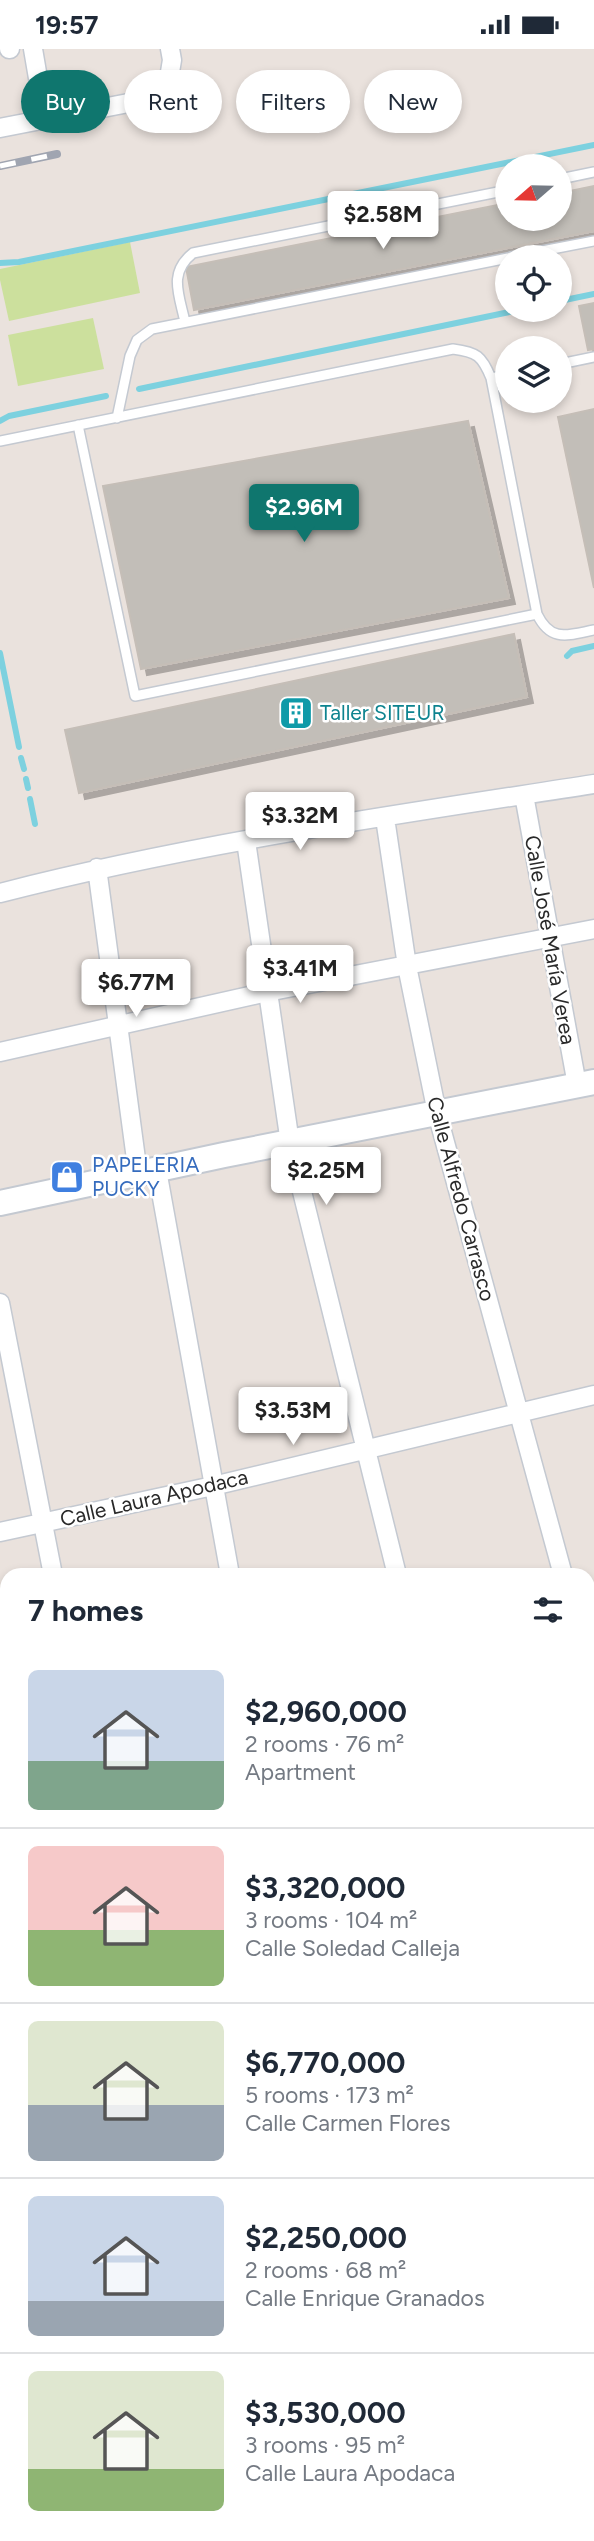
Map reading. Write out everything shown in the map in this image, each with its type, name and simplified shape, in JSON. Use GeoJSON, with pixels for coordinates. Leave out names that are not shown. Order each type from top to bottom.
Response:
{"type":"FeatureCollection","features":[{"type":"Feature","properties":{"kind":"main road"},"geometry":{"type":"LineString","coordinates":[[0,1203],[585,1084]]}},
{"type":"Feature","properties":{"kind":"street"},"geometry":{"type":"LineString","coordinates":[[33,49],[37,70]]}},
{"type":"Feature","properties":{"kind":"street"},"geometry":{"type":"LineString","coordinates":[[110,106],[149,99],[168,84],[172,60],[170,49]]}},
{"type":"Feature","properties":{"kind":"street"},"geometry":{"type":"LineString","coordinates":[[0,128],[21,124]]}},
{"type":"Feature","properties":{"kind":"street"},"geometry":{"type":"LineString","coordinates":[[0,893],[96,868],[594,784]]}},
{"type":"Feature","properties":{"kind":"street","name":"Calle José María Verea"},"geometry":{"type":"LineString","coordinates":[[524,795],[550,938],[585,1084]]}},
{"type":"Feature","properties":{"kind":"street","name":"Calle Alfredo Carrasco"},"geometry":{"type":"LineString","coordinates":[[386,818],[407,966],[437,1113],[561,1568]]}},
{"type":"Feature","properties":{"kind":"street"},"geometry":{"type":"LineString","coordinates":[[246,841],[290,1143],[395,1568]]}},
{"type":"Feature","properties":{"kind":"street"},"geometry":{"type":"LineString","coordinates":[[96,868],[118,1025],[229,1568]]}},
{"type":"Feature","properties":{"kind":"street"},"geometry":{"type":"LineString","coordinates":[[0,1052],[267,992],[594,929]]}},
{"type":"Feature","properties":{"kind":"street"},"geometry":{"type":"LineString","coordinates":[[0,1303],[52,1568]]}},
{"type":"Feature","properties":{"kind":"street","name":"Calle Laura Apodaca"},"geometry":{"type":"LineString","coordinates":[[0,1532],[213,1486],[594,1395]]}},
{"type":"Feature","properties":{"kind":"lane"},"geometry":{"type":"LineString","coordinates":[[572,177],[594,172]]}},
{"type":"Feature","properties":{"kind":"lane"},"geometry":{"type":"LineString","coordinates":[[185,321],[177,274],[182,262],[193,253],[495,193]]}},
{"type":"Feature","properties":{"kind":"lane"},"geometry":{"type":"LineString","coordinates":[[572,245],[594,241]]}},
{"type":"Feature","properties":{"kind":"lane"},"geometry":{"type":"LineString","coordinates":[[117,418],[130,356],[137,340],[152,329],[495,261]]}},
{"type":"Feature","properties":{"kind":"lane"},"geometry":{"type":"LineString","coordinates":[[0,441],[453,349],[471,351],[484,361],[491,378],[537,614],[543,627],[554,634],[566,636],[594,630]]}},
{"type":"Feature","properties":{"kind":"lane"},"geometry":{"type":"LineString","coordinates":[[572,362],[594,357]]}},
{"type":"Feature","properties":{"kind":"lane"},"geometry":{"type":"LineString","coordinates":[[491,378],[495,377]]}},
{"type":"Feature","properties":{"kind":"lane"},"geometry":{"type":"LineString","coordinates":[[78,425],[135,696],[537,614]]}},
{"type":"Feature","properties":{"kind":"green space"},"geometry":{"type":"Polygon","coordinates":[[[130,242],[140,293],[9,321],[0,269],[130,242]]]}},
{"type":"Feature","properties":{"kind":"green space"},"geometry":{"type":"Polygon","coordinates":[[[93,318],[104,369],[18,386],[8,335],[93,318]]]}},
{"type":"Feature","properties":{"kind":"building"},"geometry":{"type":"Polygon","coordinates":[[[594,186],[594,231],[523,245],[495,245],[495,251],[194,310],[186,267],[495,206],[495,231],[572,231],[572,191],[594,186]]]}},
{"type":"Feature","properties":{"kind":"building"},"geometry":{"type":"Polygon","coordinates":[[[594,303],[594,349],[588,350],[579,306],[594,303]]]}},
{"type":"Feature","properties":{"kind":"building"},"geometry":{"type":"Polygon","coordinates":[[[594,409],[594,588],[558,417],[594,409]]]}},
{"type":"Feature","properties":{"kind":"building"},"geometry":{"type":"Polygon","coordinates":[[[468,421],[509,598],[141,669],[103,486],[468,421]]]}},
{"type":"Feature","properties":{"kind":"building","name":"Taller SITEUR"},"geometry":{"type":"Polygon","coordinates":[[[514,634],[527,697],[79,793],[65,730],[514,634]]]}},
{"type":"Feature","properties":{"kind":"waterway"},"geometry":{"type":"LineString","coordinates":[[0,263],[19,262],[594,145]]}},
{"type":"Feature","properties":{"kind":"waterway"},"geometry":{"type":"LineString","coordinates":[[572,299],[594,294]]}},
{"type":"Feature","properties":{"kind":"waterway"},"geometry":{"type":"LineString","coordinates":[[139,389],[495,315]]}},
{"type":"Feature","properties":{"kind":"waterway"},"geometry":{"type":"LineString","coordinates":[[0,421],[9,416],[106,396]]}},
{"type":"Feature","properties":{"kind":"waterway"},"geometry":{"type":"LineString","coordinates":[[567,656],[572,651],[594,646]]}},
{"type":"Feature","properties":{"kind":"waterway"},"geometry":{"type":"LineString","coordinates":[[0,653],[19,747]]}},
{"type":"Feature","properties":{"kind":"waterway"},"geometry":{"type":"LineString","coordinates":[[21,758],[24,769]]}},
{"type":"Feature","properties":{"kind":"waterway"},"geometry":{"type":"LineString","coordinates":[[26,779],[28,788]]}},
{"type":"Feature","properties":{"kind":"waterway"},"geometry":{"type":"LineString","coordinates":[[30,799],[35,824]]}},
{"type":"Feature","properties":{"kind":"railway"},"geometry":{"type":"LineString","coordinates":[[0,166],[57,154]]}},
{"type":"Feature","properties":{"kind":"place","name":"Taller SITEUR"},"geometry":{"type":"Point","coordinates":[296,713]}},
{"type":"Feature","properties":{"kind":"place","name":"PAPELERIA PUCKY"},"geometry":{"type":"Point","coordinates":[67,1177]}}]}
